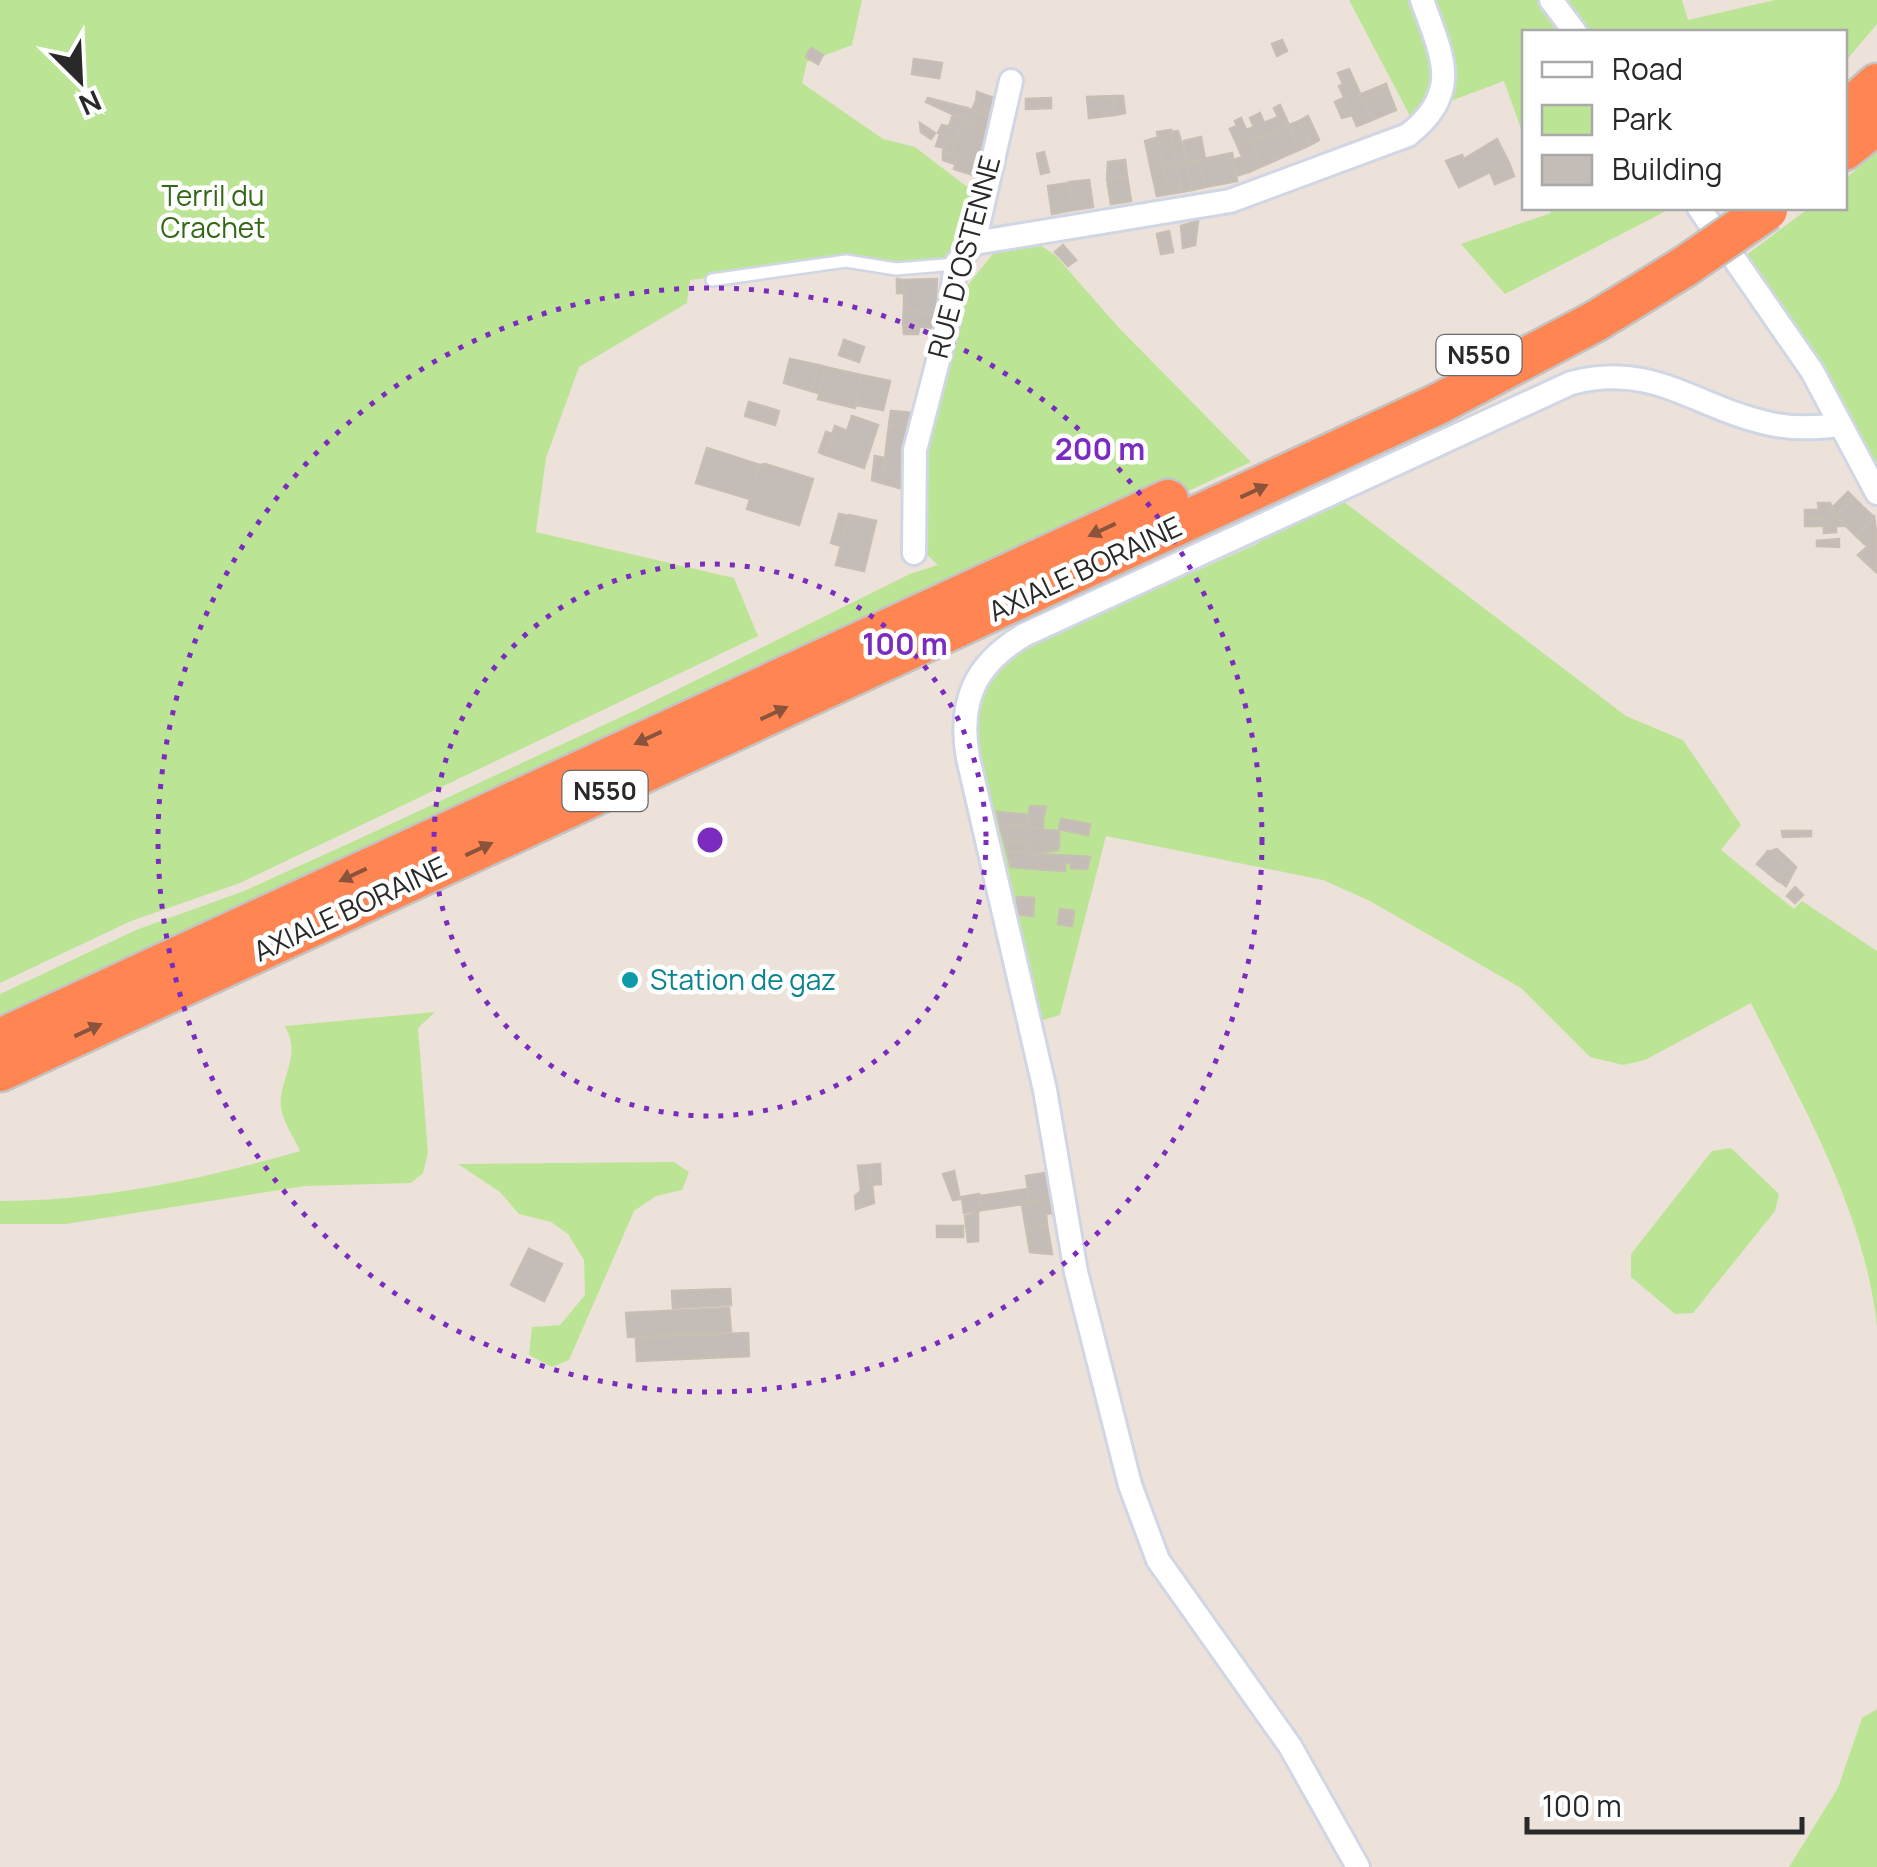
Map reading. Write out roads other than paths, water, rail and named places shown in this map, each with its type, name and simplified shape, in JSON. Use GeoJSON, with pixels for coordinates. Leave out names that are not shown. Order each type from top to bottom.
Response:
{"type":"FeatureCollection","features":[{"type":"Feature","properties":{"kind":"highway"},"geometry":{"type":"LineString","coordinates":[[1847,110],[1877,84]]}},
{"type":"Feature","properties":{"kind":"highway"},"geometry":{"type":"LineString","coordinates":[[1847,148],[1877,124]]}},
{"type":"Feature","properties":{"kind":"highway","name":"AXIALE BORAINE"},"geometry":{"type":"LineString","coordinates":[[1678,256],[1723,210]]}},
{"type":"Feature","properties":{"kind":"highway","name":"AXIALE BORAINE"},"geometry":{"type":"LineString","coordinates":[[0,1070],[1214,512],[1288,460],[1528,359],[1678,256],[1767,210]]}},
{"type":"Feature","properties":{"kind":"highway","name":"AXIALE BORAINE"},"geometry":{"type":"LineString","coordinates":[[0,1039],[1214,512]]}},
{"type":"Feature","properties":{"kind":"street"},"geometry":{"type":"LineString","coordinates":[[974,243],[1230,201],[1408,135],[1427,120],[1445,80],[1443,60],[1422,0]]}},
{"type":"Feature","properties":{"kind":"street"},"geometry":{"type":"LineString","coordinates":[[1552,0],[1573,30]]}},
{"type":"Feature","properties":{"kind":"street","name":"RUE D'OSTENNE"},"geometry":{"type":"LineString","coordinates":[[914,553],[915,450],[954,298],[956,264],[974,243],[1011,81]]}},
{"type":"Feature","properties":{"kind":"street"},"geometry":{"type":"LineString","coordinates":[[1700,210],[1796,346],[1877,493]]}},
{"type":"Feature","properties":{"kind":"street"},"geometry":{"type":"LineString","coordinates":[[1358,1867],[1280,1730],[1158,1560],[1130,1485],[1076,1272],[1046,1090],[963,730],[973,682],[986,662],[1006,646],[1214,512],[1332,492],[1571,383],[1599,376],[1629,376],[1666,383],[1769,424],[1803,429],[1840,426]]}},
{"type":"Feature","properties":{"kind":"lane"},"geometry":{"type":"LineString","coordinates":[[712,280],[846,261],[896,269],[956,264]]}},
{"type":"Feature","properties":{"kind":"place","name":"Station de gaz"},"geometry":{"type":"Point","coordinates":[630,980]}},
{"type":"Feature","properties":{"kind":"park label","name":"Terril du Crachet"},"geometry":{"type":"Point","coordinates":[213,212]}}]}
